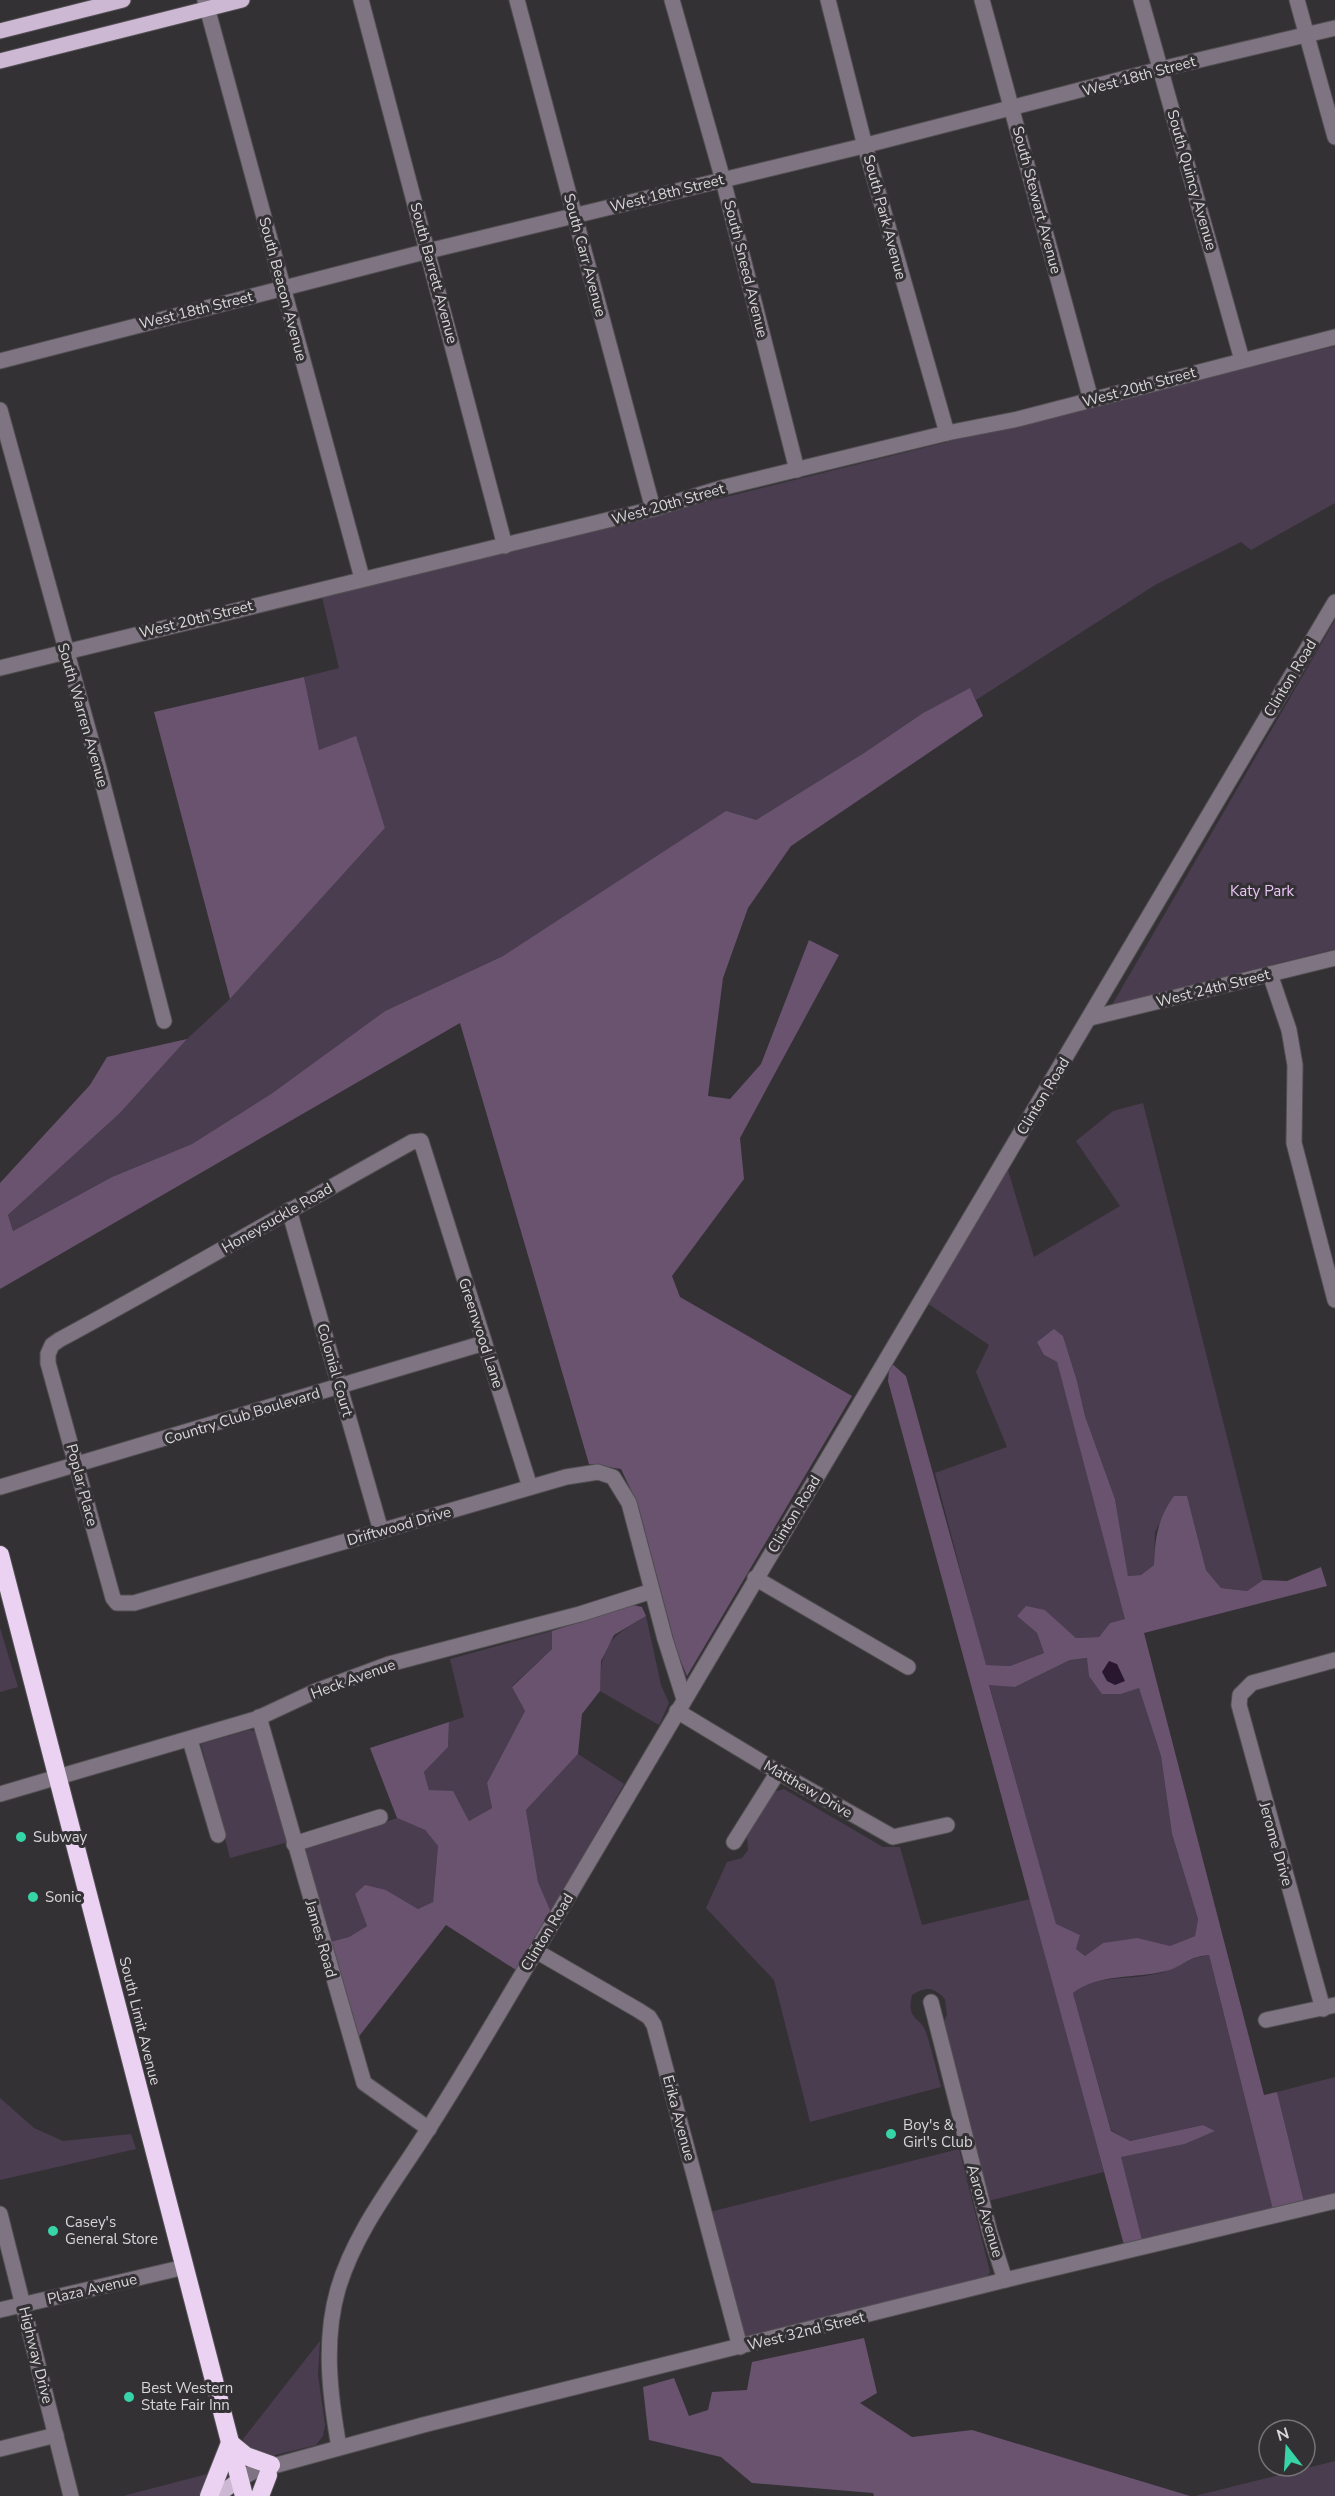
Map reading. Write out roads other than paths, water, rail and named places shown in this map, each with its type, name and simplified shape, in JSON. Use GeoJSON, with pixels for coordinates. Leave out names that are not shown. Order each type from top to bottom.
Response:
{"type":"FeatureCollection","features":[{"type":"Feature","properties":{"kind":"highway","name":"South Limit Avenue"},"geometry":{"type":"LineString","coordinates":[[0,1555],[230,2443],[239,2490]]}},
{"type":"Feature","properties":{"kind":"highway"},"geometry":{"type":"LineString","coordinates":[[209,2496],[230,2443],[246,2456],[272,2468],[260,2496]]}},
{"type":"Feature","properties":{"kind":"main road"},"geometry":{"type":"LineString","coordinates":[[0,31],[123,0]]}},
{"type":"Feature","properties":{"kind":"main road"},"geometry":{"type":"LineString","coordinates":[[0,61],[206,5],[242,0]]}},
{"type":"Feature","properties":{"kind":"main road"},"geometry":{"type":"LineString","coordinates":[[217,2496],[239,2490]]}},
{"type":"Feature","properties":{"kind":"street","name":"South Barrett Avenue"},"geometry":{"type":"LineString","coordinates":[[361,0],[505,546]]}},
{"type":"Feature","properties":{"kind":"street","name":"South Carr Avenue"},"geometry":{"type":"LineString","coordinates":[[517,0],[653,510]]}},
{"type":"Feature","properties":{"kind":"street","name":"South Sneed Avenue"},"geometry":{"type":"LineString","coordinates":[[672,0],[723,180],[797,470]]}},
{"type":"Feature","properties":{"kind":"street","name":"South Park Avenue"},"geometry":{"type":"LineString","coordinates":[[828,0],[865,146],[946,433]]}},
{"type":"Feature","properties":{"kind":"street","name":"South Stewart Avenue"},"geometry":{"type":"LineString","coordinates":[[982,0],[1091,400]]}},
{"type":"Feature","properties":{"kind":"street","name":"South Quincy Avenue"},"geometry":{"type":"LineString","coordinates":[[1141,0],[1242,360]]}},
{"type":"Feature","properties":{"kind":"street"},"geometry":{"type":"LineString","coordinates":[[1297,0],[1335,137]]}},
{"type":"Feature","properties":{"kind":"street","name":"South Beacon Avenue"},"geometry":{"type":"LineString","coordinates":[[206,5],[362,578]]}},
{"type":"Feature","properties":{"kind":"street","name":"West 18th Street"},"geometry":{"type":"LineString","coordinates":[[0,361],[428,251],[865,146],[1161,69],[1335,28]]}},
{"type":"Feature","properties":{"kind":"street","name":"West 20th Street"},"geometry":{"type":"LineString","coordinates":[[0,668],[362,578],[653,510],[725,487],[946,433],[1018,419],[1335,337]]}},
{"type":"Feature","properties":{"kind":"street","name":"South Warren Avenue"},"geometry":{"type":"LineString","coordinates":[[0,410],[98,765],[164,1021]]}},
{"type":"Feature","properties":{"kind":"street","name":"Clinton Road"},"geometry":{"type":"LineString","coordinates":[[339,2447],[329,2388],[332,2322],[338,2289],[361,2234],[429,2129],[536,1952],[755,1578],[1090,1018],[1335,602]]}},
{"type":"Feature","properties":{"kind":"street","name":"West 24th Street"},"geometry":{"type":"LineString","coordinates":[[1090,1018],[1335,958]]}},
{"type":"Feature","properties":{"kind":"street"},"geometry":{"type":"LineString","coordinates":[[1270,974],[1289,1030],[1296,1065],[1294,1143],[1335,1300]]}},
{"type":"Feature","properties":{"kind":"street","name":"Honeysuckle Road"},"geometry":{"type":"LineString","coordinates":[[101,1318],[289,1210],[417,1141],[421,1142],[433,1178]]}},
{"type":"Feature","properties":{"kind":"street","name":"Greenwood Lane"},"geometry":{"type":"LineString","coordinates":[[433,1178],[530,1487]]}},
{"type":"Feature","properties":{"kind":"street","name":"Colonial Court"},"geometry":{"type":"LineString","coordinates":[[289,1210],[381,1531]]}},
{"type":"Feature","properties":{"kind":"street","name":"Poplar Place"},"geometry":{"type":"LineString","coordinates":[[101,1318],[52,1345],[48,1354],[113,1598],[117,1603],[134,1604],[192,1587]]}},
{"type":"Feature","properties":{"kind":"street","name":"Country Club Boulevard"},"geometry":{"type":"LineString","coordinates":[[0,1487],[484,1343]]}},
{"type":"Feature","properties":{"kind":"street","name":"Driftwood Drive"},"geometry":{"type":"LineString","coordinates":[[192,1587],[530,1487],[586,1473],[606,1473],[619,1483],[629,1503],[652,1592]]}},
{"type":"Feature","properties":{"kind":"street"},"geometry":{"type":"LineString","coordinates":[[755,1578],[908,1667]]}},
{"type":"Feature","properties":{"kind":"street"},"geometry":{"type":"LineString","coordinates":[[652,1592],[680,1705]]}},
{"type":"Feature","properties":{"kind":"street","name":"Heck Avenue"},"geometry":{"type":"LineString","coordinates":[[0,1794],[190,1740],[259,1717],[316,1691],[389,1664],[580,1614],[652,1592]]}},
{"type":"Feature","properties":{"kind":"street","name":"Jerome Drive"},"geometry":{"type":"LineString","coordinates":[[1329,2007],[1241,1719],[1240,1695],[1252,1683],[1335,1660]]}},
{"type":"Feature","properties":{"kind":"street","name":"Matthew Drive"},"geometry":{"type":"LineString","coordinates":[[680,1705],[778,1772],[893,1837],[947,1825]]}},
{"type":"Feature","properties":{"kind":"street","name":"James Road"},"geometry":{"type":"LineString","coordinates":[[259,1717],[364,2083],[429,2129]]}},
{"type":"Feature","properties":{"kind":"street"},"geometry":{"type":"LineString","coordinates":[[190,1740],[218,1835]]}},
{"type":"Feature","properties":{"kind":"street"},"geometry":{"type":"LineString","coordinates":[[734,1842],[778,1772]]}},
{"type":"Feature","properties":{"kind":"street"},"geometry":{"type":"LineString","coordinates":[[294,1844],[380,1817]]}},
{"type":"Feature","properties":{"kind":"street","name":"Erika Avenue"},"geometry":{"type":"LineString","coordinates":[[536,1952],[638,2010],[649,2017],[654,2025],[740,2347]]}},
{"type":"Feature","properties":{"kind":"street","name":"Aaron Avenue"},"geometry":{"type":"LineString","coordinates":[[931,2002],[990,2233],[1005,2280]]}},
{"type":"Feature","properties":{"kind":"street"},"geometry":{"type":"LineString","coordinates":[[1266,2020],[1329,2007]]}},
{"type":"Feature","properties":{"kind":"street","name":"West 32nd Street"},"geometry":{"type":"LineString","coordinates":[[239,2490],[272,2468],[339,2447],[1005,2280],[1335,2201]]}},
{"type":"Feature","properties":{"kind":"street","name":"Highway Drive"},"geometry":{"type":"LineString","coordinates":[[0,2214],[71,2496]]}},
{"type":"Feature","properties":{"kind":"street","name":"Plaza Avenue"},"geometry":{"type":"LineString","coordinates":[[0,2310],[184,2267]]}},
{"type":"Feature","properties":{"kind":"street"},"geometry":{"type":"LineString","coordinates":[[0,2450],[56,2435]]}},
{"type":"Feature","properties":{"kind":"place","name":"Subway"},"geometry":{"type":"Point","coordinates":[21,1837]}},
{"type":"Feature","properties":{"kind":"place","name":"Sonic"},"geometry":{"type":"Point","coordinates":[33,1897]}},
{"type":"Feature","properties":{"kind":"place","name":"Boy's & Girl's Club"},"geometry":{"type":"Point","coordinates":[891,2134]}},
{"type":"Feature","properties":{"kind":"place","name":"Casey's General Store"},"geometry":{"type":"Point","coordinates":[53,2231]}},
{"type":"Feature","properties":{"kind":"place","name":"Best Western State Fair Inn"},"geometry":{"type":"Point","coordinates":[129,2397]}},
{"type":"Feature","properties":{"kind":"park label","name":"Katy Park"},"geometry":{"type":"Point","coordinates":[1262,891]}}]}
